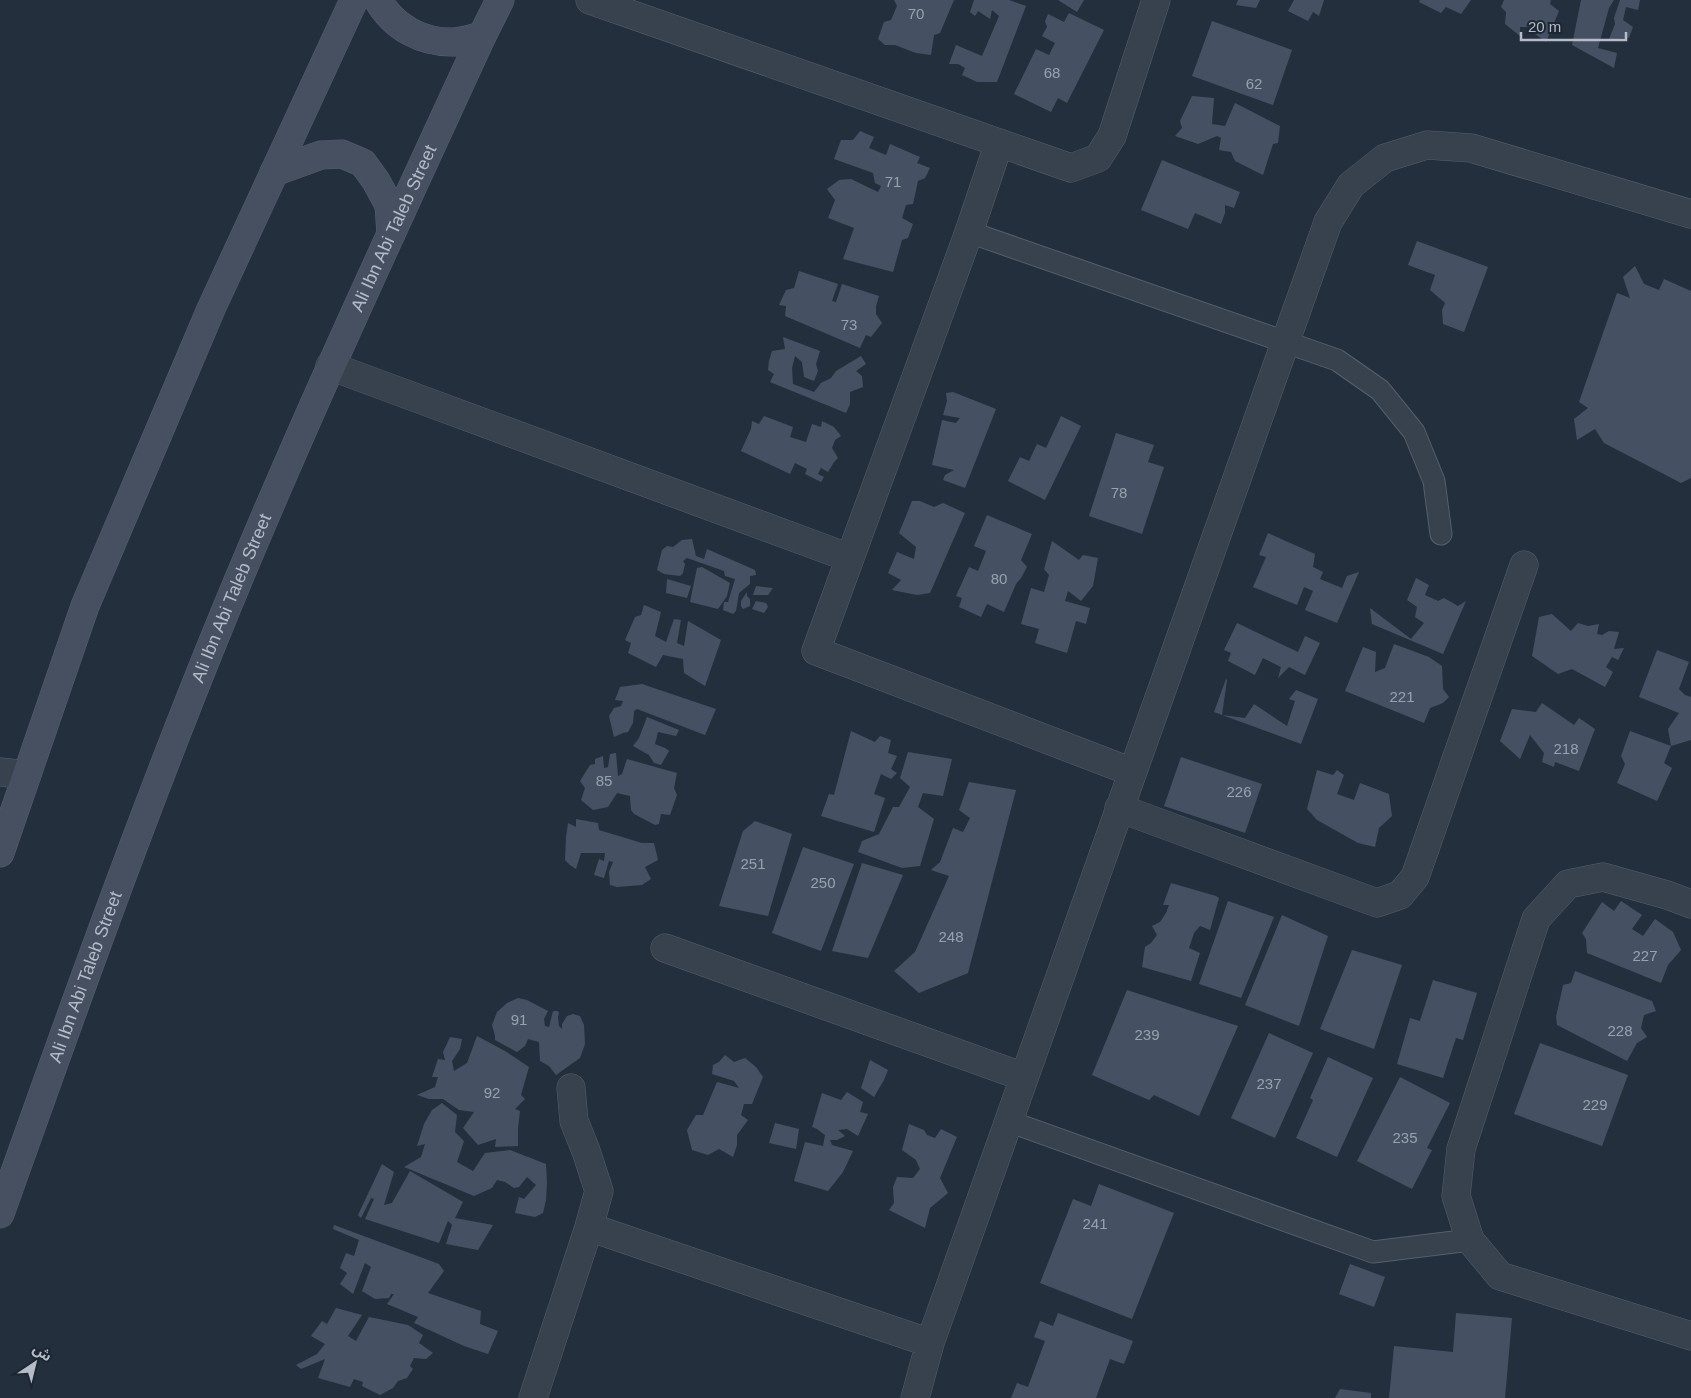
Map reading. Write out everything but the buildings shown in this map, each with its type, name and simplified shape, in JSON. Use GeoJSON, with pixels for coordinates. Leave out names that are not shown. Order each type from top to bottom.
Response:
{"type":"FeatureCollection","features":[{"type":"Feature","properties":{"kind":"street"},"geometry":{"type":"LineString","coordinates":[[0,853],[85,606],[211,308],[354,0]]}},
{"type":"Feature","properties":{"kind":"street"},"geometry":{"type":"LineString","coordinates":[[378,0],[392,18],[406,30],[429,40],[455,42],[482,36]]}},
{"type":"Feature","properties":{"kind":"street","name":"Ali Ibn Abi Taleb Street"},"geometry":{"type":"LineString","coordinates":[[0,1214],[92,954],[212,644],[330,366],[500,0]]}},
{"type":"Feature","properties":{"kind":"street"},"geometry":{"type":"LineString","coordinates":[[590,0],[1071,168],[1098,158],[1112,136],[1156,0]]}},
{"type":"Feature","properties":{"kind":"street"},"geometry":{"type":"LineString","coordinates":[[1000,143],[816,651],[1132,772]]}},
{"type":"Feature","properties":{"kind":"street"},"geometry":{"type":"LineString","coordinates":[[915,1398],[930,1343],[1328,222],[1351,184],[1385,158],[1427,145],[1471,148],[1691,214]]}},
{"type":"Feature","properties":{"kind":"street"},"geometry":{"type":"LineString","coordinates":[[274,172],[321,155],[342,154],[363,163],[376,181],[389,206],[391,234]]}},
{"type":"Feature","properties":{"kind":"street"},"geometry":{"type":"LineString","coordinates":[[330,366],[850,558]]}},
{"type":"Feature","properties":{"kind":"street"},"geometry":{"type":"LineString","coordinates":[[1119,808],[1377,903],[1400,895],[1415,876],[1524,565]]}},
{"type":"Feature","properties":{"kind":"street"},"geometry":{"type":"LineString","coordinates":[[0,772],[27,775]]}},
{"type":"Feature","properties":{"kind":"street"},"geometry":{"type":"LineString","coordinates":[[1691,904],[1604,877],[1568,884],[1536,919],[1462,1149],[1456,1196],[1470,1240],[1500,1276],[1691,1336]]}},
{"type":"Feature","properties":{"kind":"street"},"geometry":{"type":"LineString","coordinates":[[665,948],[1024,1077]]}},
{"type":"Feature","properties":{"kind":"street"},"geometry":{"type":"LineString","coordinates":[[533,1398],[599,1191],[574,1121],[571,1088]]}},
{"type":"Feature","properties":{"kind":"street"},"geometry":{"type":"LineString","coordinates":[[589,1226],[930,1343]]}},
{"type":"Feature","properties":{"kind":"lane"},"geometry":{"type":"LineString","coordinates":[[969,232],[1337,360],[1380,390],[1414,432],[1434,481],[1441,534]]}},
{"type":"Feature","properties":{"kind":"lane"},"geometry":{"type":"LineString","coordinates":[[1008,1121],[1373,1252],[1470,1240]]}}]}
